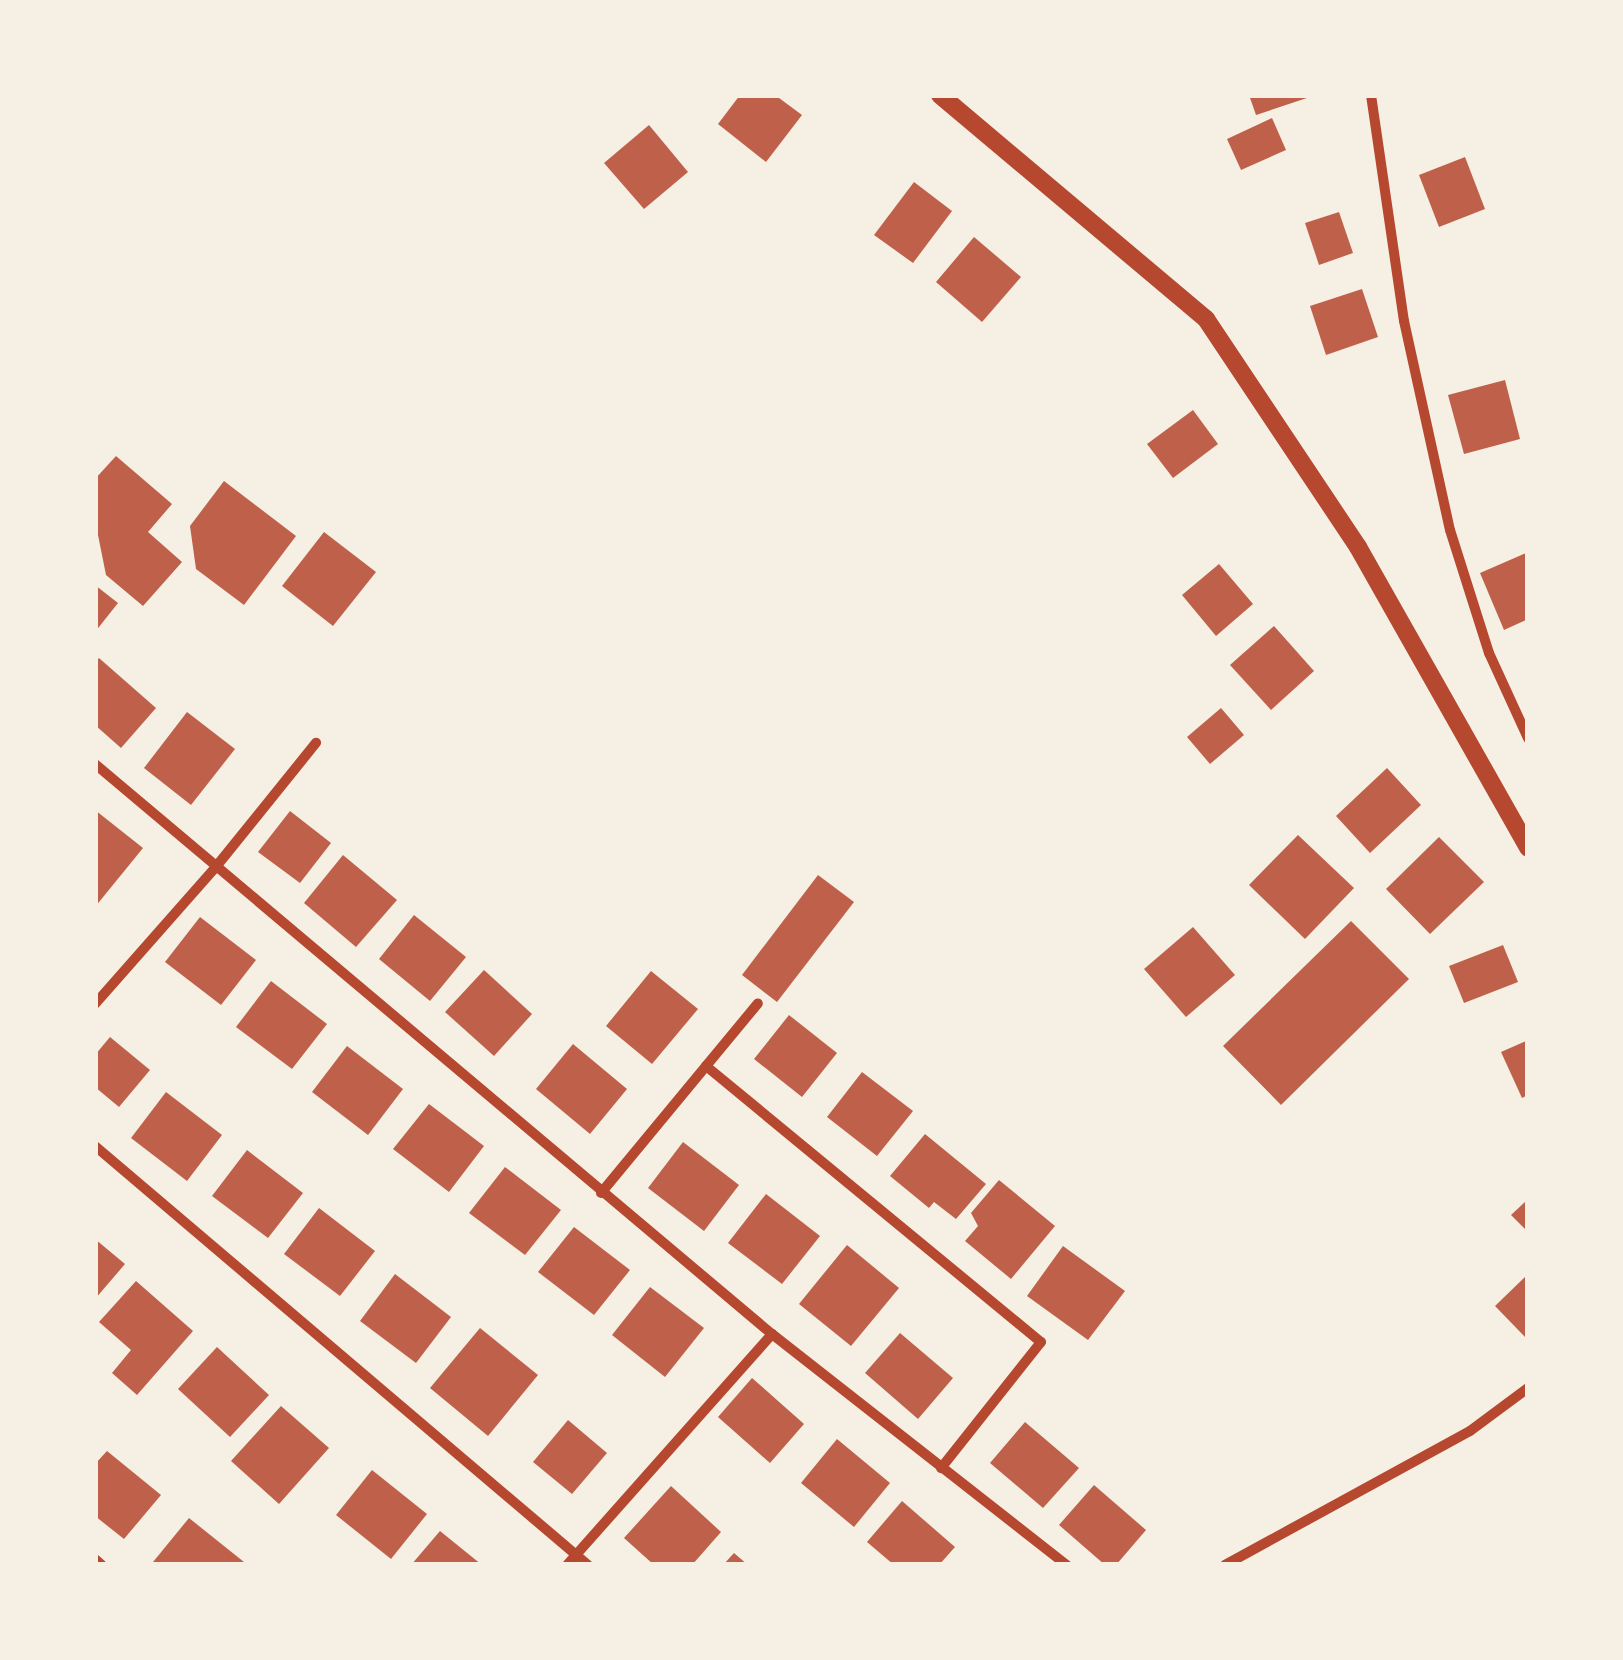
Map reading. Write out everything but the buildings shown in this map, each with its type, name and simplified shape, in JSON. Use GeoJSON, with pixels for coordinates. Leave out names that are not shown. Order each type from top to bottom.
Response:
{"type":"FeatureCollection","features":[{"type":"Feature","properties":{"kind":"street"},"geometry":{"type":"LineString","coordinates":[[940,95],[1206,319],[1358,547],[1528,848]]}},
{"type":"Feature","properties":{"kind":"street"},"geometry":{"type":"LineString","coordinates":[[1370,95],[1404,321],[1450,530],[1489,653],[1528,738]]}},
{"type":"Feature","properties":{"kind":"street"},"geometry":{"type":"LineString","coordinates":[[95,1004],[215,868],[316,742]]}},
{"type":"Feature","properties":{"kind":"street"},"geometry":{"type":"LineString","coordinates":[[95,764],[601,1193],[772,1334],[1066,1565]]}},
{"type":"Feature","properties":{"kind":"street"},"geometry":{"type":"LineString","coordinates":[[601,1193],[758,1003]]}},
{"type":"Feature","properties":{"kind":"street"},"geometry":{"type":"LineString","coordinates":[[706,1066],[1041,1342],[941,1468]]}},
{"type":"Feature","properties":{"kind":"street"},"geometry":{"type":"LineString","coordinates":[[95,1146],[588,1565]]}},
{"type":"Feature","properties":{"kind":"street"},"geometry":{"type":"LineString","coordinates":[[567,1565],[772,1334]]}},
{"type":"Feature","properties":{"kind":"street"},"geometry":{"type":"LineString","coordinates":[[1224,1565],[1470,1431],[1528,1388]]}},
{"type":"Feature","properties":{"kind":"street"},"geometry":{"type":"LineString","coordinates":[[95,1559],[102,1565]]}}]}
